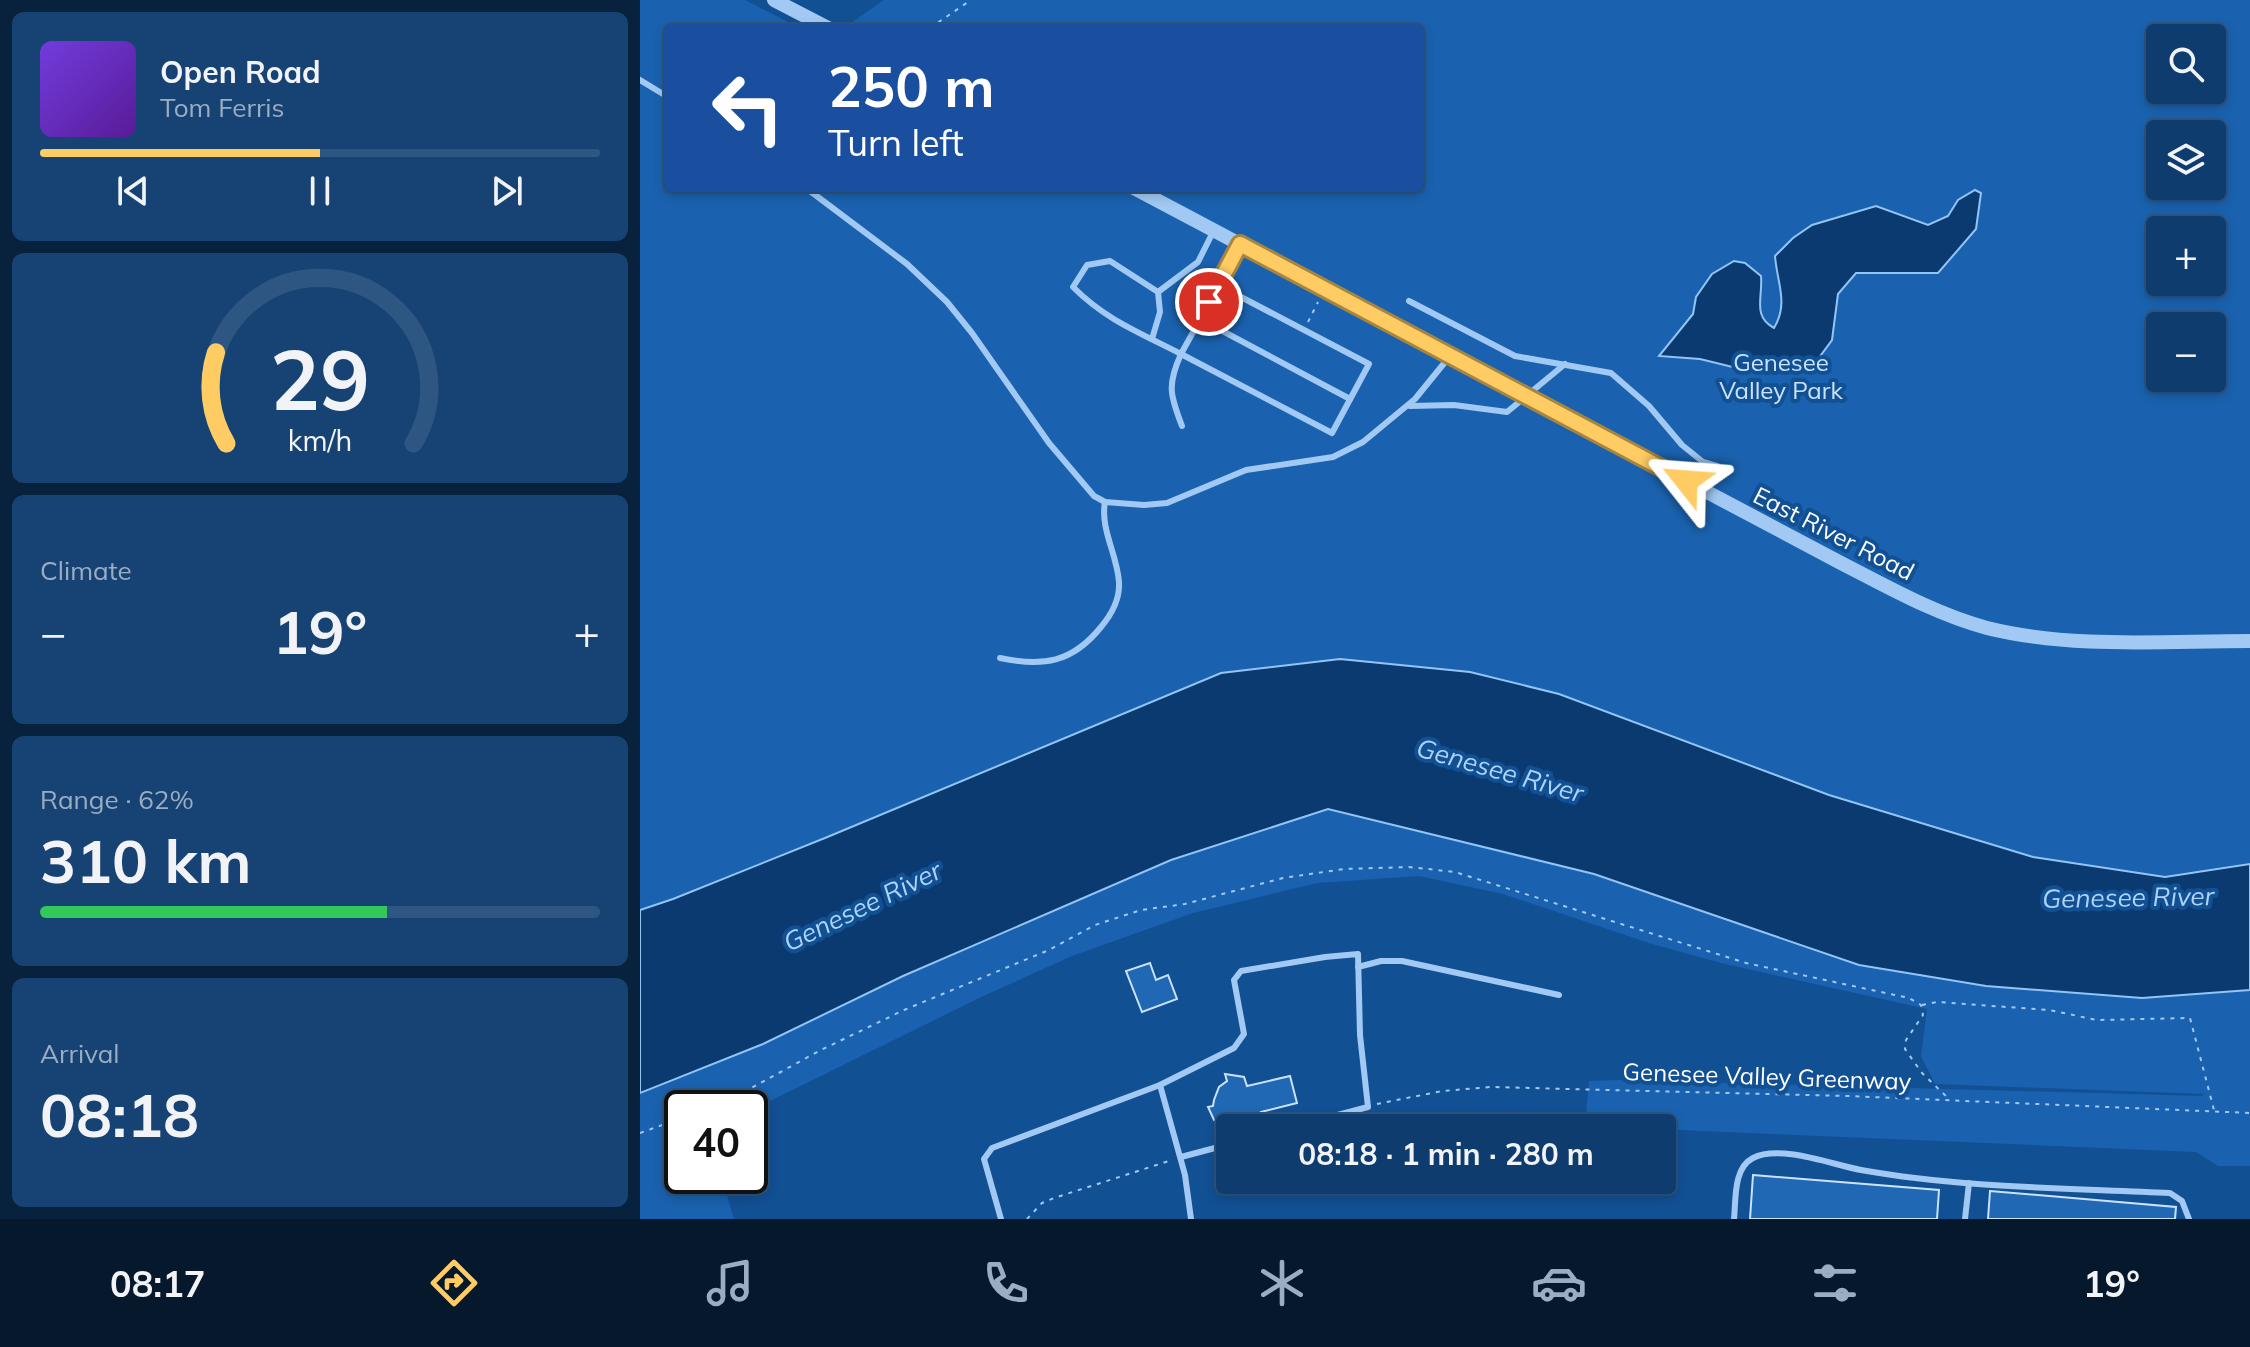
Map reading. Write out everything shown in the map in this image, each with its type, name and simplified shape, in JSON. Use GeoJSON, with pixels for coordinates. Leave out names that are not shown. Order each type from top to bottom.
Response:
{"type":"FeatureCollection","features":[{"type":"Feature","properties":{"kind":"street"},"geometry":{"type":"LineString","coordinates":[[774,0],[820,24]]}},
{"type":"Feature","properties":{"kind":"street","name":"East River Road"},"geometry":{"type":"LineString","coordinates":[[1142,192],[1925,605],[2004,631],[2059,639],[2250,641]]}},
{"type":"Feature","properties":{"kind":"lane"},"geometry":{"type":"LineString","coordinates":[[640,80],[664,95]]}},
{"type":"Feature","properties":{"kind":"lane"},"geometry":{"type":"LineString","coordinates":[[811,192],[907,264],[947,302],[1049,443],[1094,496],[1105,502],[1167,503],[1246,470],[1333,457],[1363,442],[1408,406],[1450,356]]}},
{"type":"Feature","properties":{"kind":"lane"},"geometry":{"type":"LineString","coordinates":[[1158,292],[1198,262],[1214,230]]}},
{"type":"Feature","properties":{"kind":"lane"},"geometry":{"type":"LineString","coordinates":[[1182,426],[1173,403],[1172,375],[1240,244]]}},
{"type":"Feature","properties":{"kind":"lane"},"geometry":{"type":"LineString","coordinates":[[1158,292],[1110,261],[1087,265],[1073,287],[1092,306],[1133,332],[1332,433],[1369,364],[1218,285]]}},
{"type":"Feature","properties":{"kind":"lane"},"geometry":{"type":"LineString","coordinates":[[1152,339],[1160,312],[1158,292]]}},
{"type":"Feature","properties":{"kind":"lane"},"geometry":{"type":"LineString","coordinates":[[1409,301],[1515,356],[1611,373],[1649,406],[1682,445],[1703,462],[1717,466]]}},
{"type":"Feature","properties":{"kind":"lane"},"geometry":{"type":"LineString","coordinates":[[1200,319],[1350,399]]}},
{"type":"Feature","properties":{"kind":"lane"},"geometry":{"type":"LineString","coordinates":[[1408,406],[1454,405],[1507,412],[1565,364]]}},
{"type":"Feature","properties":{"kind":"lane"},"geometry":{"type":"LineString","coordinates":[[1000,658],[1027,663],[1061,658],[1080,648],[1106,621],[1115,605],[1119,583],[1104,523],[1105,502]]}},
{"type":"Feature","properties":{"kind":"lane"},"geometry":{"type":"LineString","coordinates":[[1001,1219],[984,1159],[992,1148],[1160,1085],[1234,1048],[1244,1034],[1234,980],[1241,971],[1358,954],[1360,1035],[1368,1107],[1341,1114]]}},
{"type":"Feature","properties":{"kind":"lane"},"geometry":{"type":"LineString","coordinates":[[1358,967],[1381,961],[1402,961],[1559,995]]}},
{"type":"Feature","properties":{"kind":"lane"},"geometry":{"type":"LineString","coordinates":[[1160,1085],[1181,1157],[1191,1219]]}},
{"type":"Feature","properties":{"kind":"lane"},"geometry":{"type":"LineString","coordinates":[[1181,1157],[1216,1148]]}},
{"type":"Feature","properties":{"kind":"lane"},"geometry":{"type":"LineString","coordinates":[[1734,1219],[1738,1179],[1743,1168],[1753,1158],[1776,1153],[1802,1155],[1891,1175],[1969,1183],[2170,1193],[2182,1201],[2189,1219]]}},
{"type":"Feature","properties":{"kind":"lane"},"geometry":{"type":"LineString","coordinates":[[1965,1219],[1969,1183]]}},
{"type":"Feature","properties":{"kind":"path"},"geometry":{"type":"LineString","coordinates":[[936,24],[971,0]]}},
{"type":"Feature","properties":{"kind":"path"},"geometry":{"type":"LineString","coordinates":[[1313,313],[1321,297]]}},
{"type":"Feature","properties":{"kind":"path"},"geometry":{"type":"LineString","coordinates":[[1921,1005],[1937,1002],[2049,1010],[2097,1020],[2190,1018],[2215,1112]]}},
{"type":"Feature","properties":{"kind":"path","name":"Genesee Valley Greenway"},"geometry":{"type":"LineString","coordinates":[[1368,1107],[1442,1091],[1491,1087],[1877,1097],[2250,1113]]}},
{"type":"Feature","properties":{"kind":"path"},"geometry":{"type":"LineString","coordinates":[[640,1133],[664,1124]]}},
{"type":"Feature","properties":{"kind":"path"},"geometry":{"type":"LineString","coordinates":[[1027,1219],[1042,1203],[1054,1198],[1181,1157]]}},
{"type":"Feature","properties":{"kind":"green space","name":"Genesee Valley Park"},"geometry":{"type":"Polygon","coordinates":[[[640,0],[745,0],[792,24],[664,24],[664,192],[1424,192],[1424,24],[850,24],[884,0],[2250,0],[2250,864],[2165,877],[2033,857],[1829,795],[1559,694],[1470,672],[1340,659],[1221,673],[825,838],[640,910],[640,0]]]}},
{"type":"Feature","properties":{"kind":"green space"},"geometry":{"type":"Polygon","coordinates":[[[1328,809],[1594,874],[1859,965],[1986,986],[2142,998],[2250,990],[2250,1166],[2218,1166],[2196,1152],[1676,1130],[1676,1114],[1586,1114],[1589,1081],[2204,1094],[1935,1084],[1921,1056],[1927,1009],[1721,963],[1649,943],[1503,894],[1419,876],[1317,883],[1193,913],[1072,956],[979,998],[768,1102],[768,1090],[664,1090],[664,1194],[726,1194],[734,1219],[640,1219],[640,1093],[763,1044],[903,976],[1171,860],[1328,809]]]}},
{"type":"Feature","properties":{"kind":"water"},"geometry":{"type":"Polygon","coordinates":[[[1975,190],[1981,193],[1976,229],[1938,273],[1856,273],[1838,294],[1832,340],[1818,359],[1801,371],[1753,372],[1700,359],[1659,356],[1693,314],[1696,297],[1712,274],[1734,261],[1745,263],[1761,276],[1761,312],[1774,328],[1781,310],[1775,256],[1793,238],[1812,225],[1876,206],[1928,225],[1948,216],[1958,200],[1975,190]]]}},
{"type":"Feature","properties":{"kind":"water","name":"Genesee River"},"geometry":{"type":"Polygon","coordinates":[[[1340,659],[1470,672],[1559,694],[1829,795],[2033,857],[2165,877],[2250,864],[2250,990],[2142,998],[1986,986],[1859,965],[1594,874],[1328,809],[1171,860],[903,976],[763,1044],[640,1093],[640,910],[825,838],[1221,673],[1340,659]]]}},
{"type":"Feature","properties":{"kind":"building"},"geometry":{"type":"Polygon","coordinates":[[[1150,963],[1156,980],[1168,975],[1177,999],[1142,1012],[1126,971],[1150,963]]]}},
{"type":"Feature","properties":{"kind":"building"},"geometry":{"type":"Polygon","coordinates":[[[1225,1074],[1244,1077],[1247,1086],[1290,1076],[1297,1103],[1262,1114],[1216,1114],[1216,1122],[1208,1107],[1213,1106],[1219,1087],[1227,1081],[1225,1074]]]}},
{"type":"Feature","properties":{"kind":"building"},"geometry":{"type":"Polygon","coordinates":[[[1753,1175],[1939,1190],[1937,1219],[1750,1219],[1753,1175]]]}},
{"type":"Feature","properties":{"kind":"building"},"geometry":{"type":"Polygon","coordinates":[[[1990,1191],[2176,1207],[2175,1219],[1988,1219],[1990,1191]]]}},
{"type":"Feature","properties":{"kind":"route"},"geometry":{"type":"LineString","coordinates":[[1209,302],[1240,244],[1686,481]]}}]}
